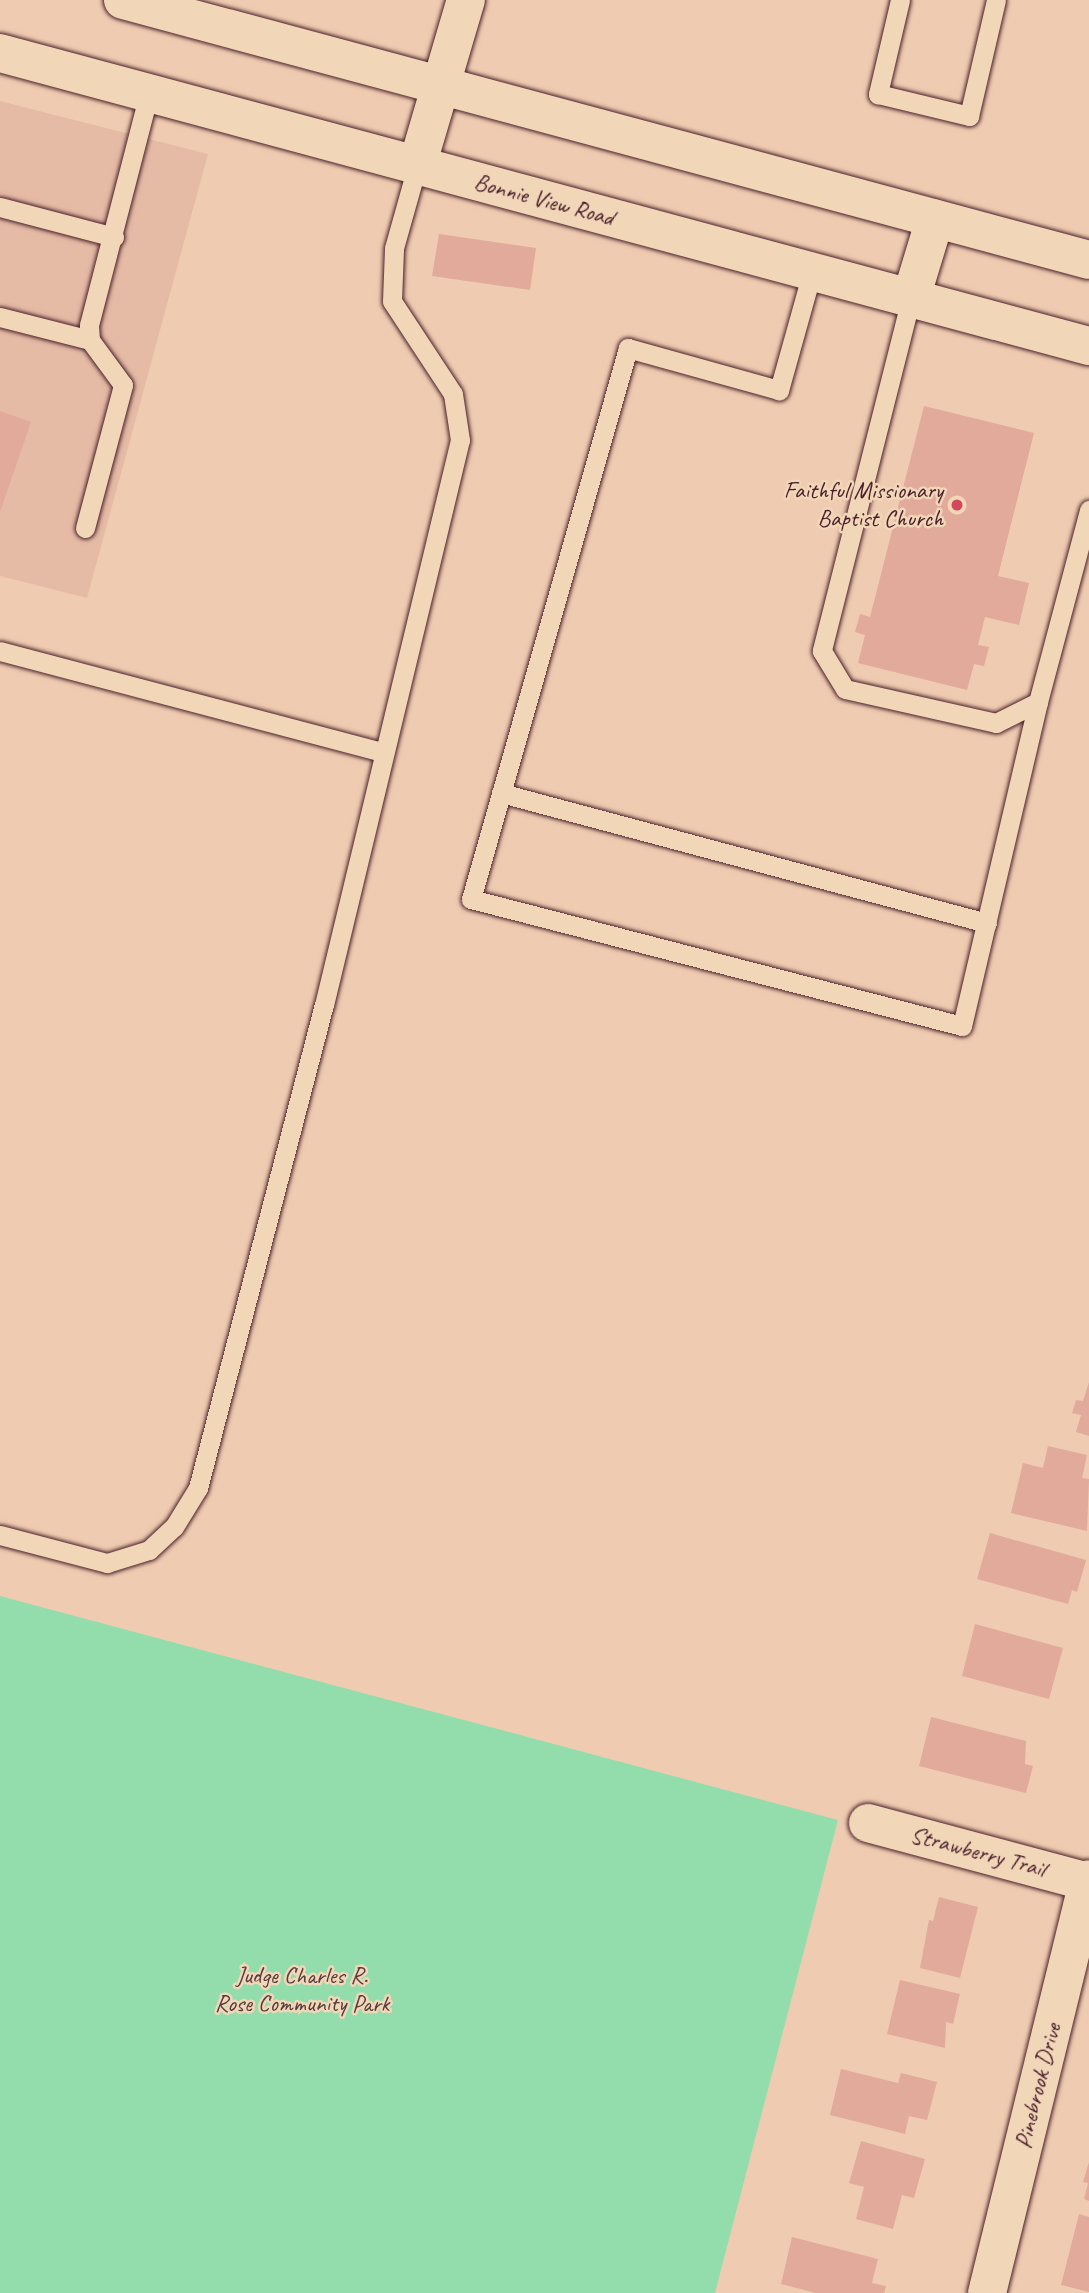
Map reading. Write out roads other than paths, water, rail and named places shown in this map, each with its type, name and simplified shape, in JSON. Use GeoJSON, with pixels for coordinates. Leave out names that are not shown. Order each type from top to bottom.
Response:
{"type":"FeatureCollection","features":[{"type":"Feature","properties":{"kind":"main road"},"geometry":{"type":"LineString","coordinates":[[123,0],[1089,260]]}},
{"type":"Feature","properties":{"kind":"main road"},"geometry":{"type":"LineString","coordinates":[[417,166],[466,0]]}},
{"type":"Feature","properties":{"kind":"main road","name":"Bonnie View Road"},"geometry":{"type":"LineString","coordinates":[[0,54],[1089,346]]}},
{"type":"Feature","properties":{"kind":"main road"},"geometry":{"type":"LineString","coordinates":[[911,298],[935,219]]}},
{"type":"Feature","properties":{"kind":"main road","name":"Strawberry Trail"},"geometry":{"type":"LineString","coordinates":[[868,1823],[1089,1881]]}},
{"type":"Feature","properties":{"kind":"main road","name":"Pinebrook Drive"},"geometry":{"type":"LineString","coordinates":[[987,2293],[1089,1881]]}},
{"type":"Feature","properties":{"kind":"lane"},"geometry":{"type":"LineString","coordinates":[[900,0],[878,94],[969,116],[996,0]]}},
{"type":"Feature","properties":{"kind":"lane"},"geometry":{"type":"LineString","coordinates":[[85,528],[123,385],[90,340],[89,325],[114,237],[149,93]]}},
{"type":"Feature","properties":{"kind":"lane"},"geometry":{"type":"LineString","coordinates":[[0,1535],[107,1563],[149,1550],[174,1528],[198,1488],[320,1019],[460,440],[453,394],[392,301],[394,248],[417,166]]}},
{"type":"Feature","properties":{"kind":"lane"},"geometry":{"type":"LineString","coordinates":[[0,207],[114,237]]}},
{"type":"Feature","properties":{"kind":"lane"},"geometry":{"type":"LineString","coordinates":[[812,272],[779,390],[628,348],[471,899],[962,1026],[1038,702],[1089,510]]}},
{"type":"Feature","properties":{"kind":"lane"},"geometry":{"type":"LineString","coordinates":[[911,298],[822,651],[845,689],[996,723],[1038,702]]}},
{"type":"Feature","properties":{"kind":"lane"},"geometry":{"type":"LineString","coordinates":[[0,317],[90,340]]}},
{"type":"Feature","properties":{"kind":"lane"},"geometry":{"type":"LineString","coordinates":[[0,651],[383,752]]}},
{"type":"Feature","properties":{"kind":"lane"},"geometry":{"type":"LineString","coordinates":[[501,793],[987,923]]}},
{"type":"Feature","properties":{"kind":"place","name":"Faithful Missionary Baptist Church"},"geometry":{"type":"Point","coordinates":[957,505]}},
{"type":"Feature","properties":{"kind":"park label","name":"Judge Charles R. Rose Community Park"},"geometry":{"type":"Point","coordinates":[302,1990]}}]}
